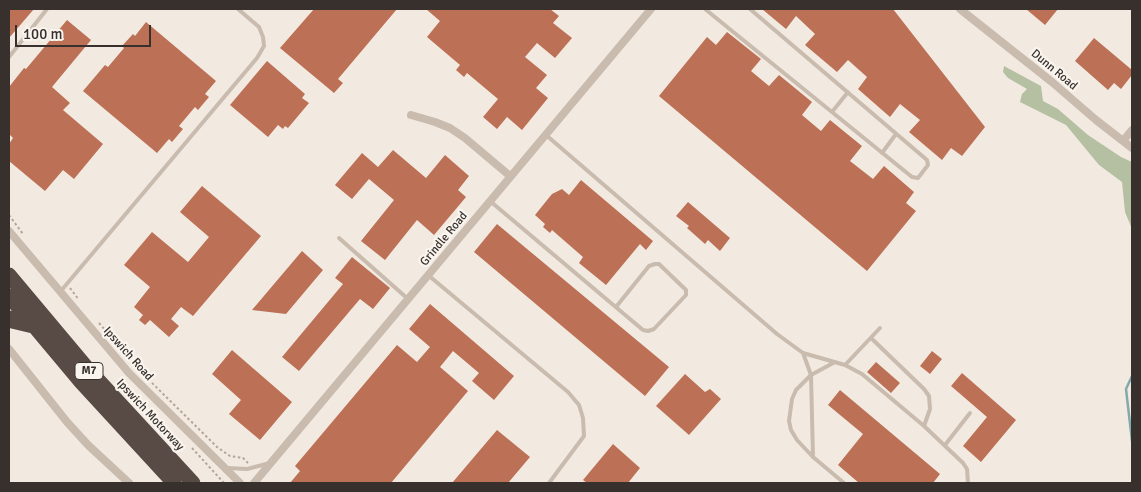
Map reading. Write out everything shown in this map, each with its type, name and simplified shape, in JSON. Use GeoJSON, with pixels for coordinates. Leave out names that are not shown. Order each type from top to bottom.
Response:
{"type":"FeatureCollection","features":[{"type":"Feature","properties":{"kind":"highway","name":"Ipswich Motorway"},"geometry":{"type":"LineString","coordinates":[[9,275],[87,368],[193,483]]}},
{"type":"Feature","properties":{"kind":"highway","name":"M7"},"geometry":{"type":"LineString","coordinates":[[9,296],[87,389],[174,483]]}},
{"type":"Feature","properties":{"kind":"highway"},"geometry":{"type":"LineString","coordinates":[[9,318],[12,321],[33,326]]}},
{"type":"Feature","properties":{"kind":"street","name":"Grindle Road"},"geometry":{"type":"LineString","coordinates":[[254,483],[651,9]]}},
{"type":"Feature","properties":{"kind":"street","name":"Dunn Road"},"geometry":{"type":"LineString","coordinates":[[960,9],[1132,148]]}},
{"type":"Feature","properties":{"kind":"street"},"geometry":{"type":"LineString","coordinates":[[411,115],[450,128],[466,138],[510,176]]}},
{"type":"Feature","properties":{"kind":"street"},"geometry":{"type":"LineString","coordinates":[[1123,141],[1132,130]]}},
{"type":"Feature","properties":{"kind":"street","name":"Ipswich Road"},"geometry":{"type":"LineString","coordinates":[[9,231],[129,373],[240,483]]}},
{"type":"Feature","properties":{"kind":"street"},"geometry":{"type":"LineString","coordinates":[[9,349],[72,428],[129,483]]}},
{"type":"Feature","properties":{"kind":"lane"},"geometry":{"type":"LineString","coordinates":[[9,57],[47,9]]}},
{"type":"Feature","properties":{"kind":"lane"},"geometry":{"type":"LineString","coordinates":[[60,292],[257,58],[264,46],[261,32],[259,27],[238,9]]}},
{"type":"Feature","properties":{"kind":"lane"},"geometry":{"type":"LineString","coordinates":[[705,9],[912,177],[918,178],[928,165],[928,162],[750,9]]}},
{"type":"Feature","properties":{"kind":"lane"},"geometry":{"type":"LineString","coordinates":[[832,112],[848,92]]}},
{"type":"Feature","properties":{"kind":"lane"},"geometry":{"type":"LineString","coordinates":[[882,152],[896,134]]}},
{"type":"Feature","properties":{"kind":"lane"},"geometry":{"type":"LineString","coordinates":[[546,135],[777,334],[803,353],[846,365],[862,374],[924,426],[963,463],[967,469],[968,483]]}},
{"type":"Feature","properties":{"kind":"lane"},"geometry":{"type":"LineString","coordinates":[[490,201],[643,330],[654,330],[686,295],[686,290],[659,264],[655,264],[649,266],[616,307]]}},
{"type":"Feature","properties":{"kind":"lane"},"geometry":{"type":"LineString","coordinates":[[339,238],[408,299]]}},
{"type":"Feature","properties":{"kind":"lane"},"geometry":{"type":"LineString","coordinates":[[428,275],[568,392],[578,405],[584,418],[584,436],[549,483]]}},
{"type":"Feature","properties":{"kind":"lane"},"geometry":{"type":"LineString","coordinates":[[846,365],[880,328]]}},
{"type":"Feature","properties":{"kind":"lane"},"geometry":{"type":"LineString","coordinates":[[871,338],[929,396],[930,409],[924,426]]}},
{"type":"Feature","properties":{"kind":"lane"},"geometry":{"type":"LineString","coordinates":[[803,353],[811,375],[813,457]]}},
{"type":"Feature","properties":{"kind":"lane"},"geometry":{"type":"LineString","coordinates":[[835,362],[811,375],[796,390],[789,410],[789,421],[796,440],[844,483]]}},
{"type":"Feature","properties":{"kind":"lane"},"geometry":{"type":"LineString","coordinates":[[944,445],[970,413]]}},
{"type":"Feature","properties":{"kind":"lane"},"geometry":{"type":"LineString","coordinates":[[225,468],[247,469],[270,463]]}},
{"type":"Feature","properties":{"kind":"path"},"geometry":{"type":"LineString","coordinates":[[9,215],[24,236]]}},
{"type":"Feature","properties":{"kind":"path"},"geometry":{"type":"LineString","coordinates":[[66,284],[81,302]]}},
{"type":"Feature","properties":{"kind":"path"},"geometry":{"type":"LineString","coordinates":[[98,323],[144,375],[217,447],[230,456],[243,458],[249,464]]}},
{"type":"Feature","properties":{"kind":"green space"},"geometry":{"type":"Polygon","coordinates":[[[1004,66],[1041,86],[1043,101],[1058,109],[1088,135],[1132,162],[1132,229],[1125,212],[1122,182],[1099,165],[1066,125],[1020,102],[1022,94],[1027,89],[1008,78],[1003,72],[1004,66]]]}},
{"type":"Feature","properties":{"kind":"building"},"geometry":{"type":"Polygon","coordinates":[[[9,9],[34,9],[9,38],[9,9]]]}},
{"type":"Feature","properties":{"kind":"building"},"geometry":{"type":"Polygon","coordinates":[[[314,9],[397,9],[338,79],[343,83],[334,93],[280,48],[314,9]]]}},
{"type":"Feature","properties":{"kind":"building"},"geometry":{"type":"Polygon","coordinates":[[[426,9],[550,9],[559,16],[553,23],[572,38],[555,58],[537,43],[525,57],[547,75],[536,88],[548,98],[522,130],[507,117],[497,129],[483,117],[498,99],[467,73],[464,77],[456,70],[460,65],[427,37],[440,21],[426,9]]]}},
{"type":"Feature","properties":{"kind":"building"},"geometry":{"type":"Polygon","coordinates":[[[762,9],[893,9],[985,127],[962,156],[951,148],[942,160],[909,132],[920,120],[900,104],[890,117],[858,89],[867,77],[848,60],[837,72],[805,45],[815,34],[796,16],[786,29],[762,9]]]}},
{"type":"Feature","properties":{"kind":"building"},"geometry":{"type":"Polygon","coordinates":[[[1026,9],[1058,9],[1045,25],[1026,9]]]}},
{"type":"Feature","properties":{"kind":"building"},"geometry":{"type":"Polygon","coordinates":[[[67,20],[91,40],[52,87],[70,103],[63,110],[103,144],[74,179],[63,170],[45,191],[9,161],[9,144],[13,138],[9,134],[9,87],[67,20]]]}},
{"type":"Feature","properties":{"kind":"building"},"geometry":{"type":"Polygon","coordinates":[[[146,22],[216,81],[205,94],[209,97],[198,110],[195,107],[179,126],[183,129],[172,142],[169,139],[157,153],[83,91],[105,65],[108,67],[124,48],[122,46],[133,34],[135,36],[146,22]]]}},
{"type":"Feature","properties":{"kind":"building"},"geometry":{"type":"Polygon","coordinates":[[[727,32],[761,59],[751,71],[769,86],[779,75],[812,102],[802,115],[821,131],[830,120],[862,146],[850,161],[873,179],[884,166],[914,192],[906,203],[916,211],[867,271],[659,96],[707,37],[716,45],[727,32]]]}},
{"type":"Feature","properties":{"kind":"building"},"geometry":{"type":"Polygon","coordinates":[[[1094,38],[1132,70],[1132,75],[1121,89],[1114,83],[1108,90],[1075,61],[1094,38]]]}},
{"type":"Feature","properties":{"kind":"building"},"geometry":{"type":"Polygon","coordinates":[[[267,61],[305,94],[302,98],[309,103],[288,128],[285,126],[283,129],[278,125],[268,137],[230,105],[267,61]]]}},
{"type":"Feature","properties":{"kind":"building"},"geometry":{"type":"Polygon","coordinates":[[[393,150],[426,178],[445,155],[469,176],[458,190],[466,197],[434,235],[417,220],[385,260],[361,241],[394,200],[369,179],[352,199],[335,185],[362,153],[378,167],[393,150]]]}},
{"type":"Feature","properties":{"kind":"building"},"geometry":{"type":"Polygon","coordinates":[[[581,180],[653,241],[646,250],[640,244],[606,285],[579,263],[583,257],[552,230],[550,233],[543,227],[545,224],[535,215],[552,194],[562,189],[569,195],[581,180]]]}},
{"type":"Feature","properties":{"kind":"building"},"geometry":{"type":"Polygon","coordinates":[[[202,186],[261,236],[193,316],[181,307],[171,319],[179,326],[169,337],[150,320],[145,325],[139,320],[143,315],[134,307],[150,287],[124,265],[152,232],[188,262],[209,237],[180,212],[202,186]]]}},
{"type":"Feature","properties":{"kind":"building"},"geometry":{"type":"Polygon","coordinates":[[[688,202],[730,238],[720,251],[708,240],[705,244],[687,228],[689,226],[676,216],[688,202]]]}},
{"type":"Feature","properties":{"kind":"building"},"geometry":{"type":"Polygon","coordinates":[[[497,224],[669,367],[645,396],[474,252],[497,224]]]}},
{"type":"Feature","properties":{"kind":"building"},"geometry":{"type":"Polygon","coordinates":[[[302,251],[323,270],[286,314],[252,310],[302,251]]]}},
{"type":"Feature","properties":{"kind":"building"},"geometry":{"type":"Polygon","coordinates":[[[352,257],[390,288],[373,309],[360,299],[299,371],[282,357],[343,284],[335,278],[352,257]]]}},
{"type":"Feature","properties":{"kind":"building"},"geometry":{"type":"Polygon","coordinates":[[[430,304],[514,376],[494,400],[472,381],[479,373],[453,351],[440,367],[468,391],[391,483],[290,483],[300,471],[295,466],[397,345],[417,362],[430,347],[409,329],[430,304]]]}},
{"type":"Feature","properties":{"kind":"building"},"geometry":{"type":"Polygon","coordinates":[[[232,350],[292,402],[260,440],[229,414],[241,400],[212,374],[232,350]]]}},
{"type":"Feature","properties":{"kind":"building"},"geometry":{"type":"Polygon","coordinates":[[[932,351],[942,359],[930,374],[920,366],[932,351]]]}},
{"type":"Feature","properties":{"kind":"building"},"geometry":{"type":"Polygon","coordinates":[[[876,362],[900,383],[891,393],[867,372],[876,362]]]}},
{"type":"Feature","properties":{"kind":"building"},"geometry":{"type":"Polygon","coordinates":[[[962,373],[1016,420],[981,462],[963,446],[987,417],[951,386],[962,373]]]}},
{"type":"Feature","properties":{"kind":"building"},"geometry":{"type":"Polygon","coordinates":[[[685,374],[705,392],[710,389],[721,399],[689,435],[656,406],[685,374]]]}},
{"type":"Feature","properties":{"kind":"building"},"geometry":{"type":"Polygon","coordinates":[[[840,390],[940,474],[933,483],[859,483],[838,465],[863,434],[828,405],[840,390]]]}},
{"type":"Feature","properties":{"kind":"building"},"geometry":{"type":"Polygon","coordinates":[[[497,430],[530,457],[508,483],[452,483],[497,430]]]}},
{"type":"Feature","properties":{"kind":"building"},"geometry":{"type":"Polygon","coordinates":[[[613,444],[640,468],[628,483],[587,483],[583,480],[613,444]]]}},
{"type":"Feature","properties":{"kind":"waterway"},"geometry":{"type":"LineString","coordinates":[[1132,376],[1126,389],[1132,441]]}}]}
